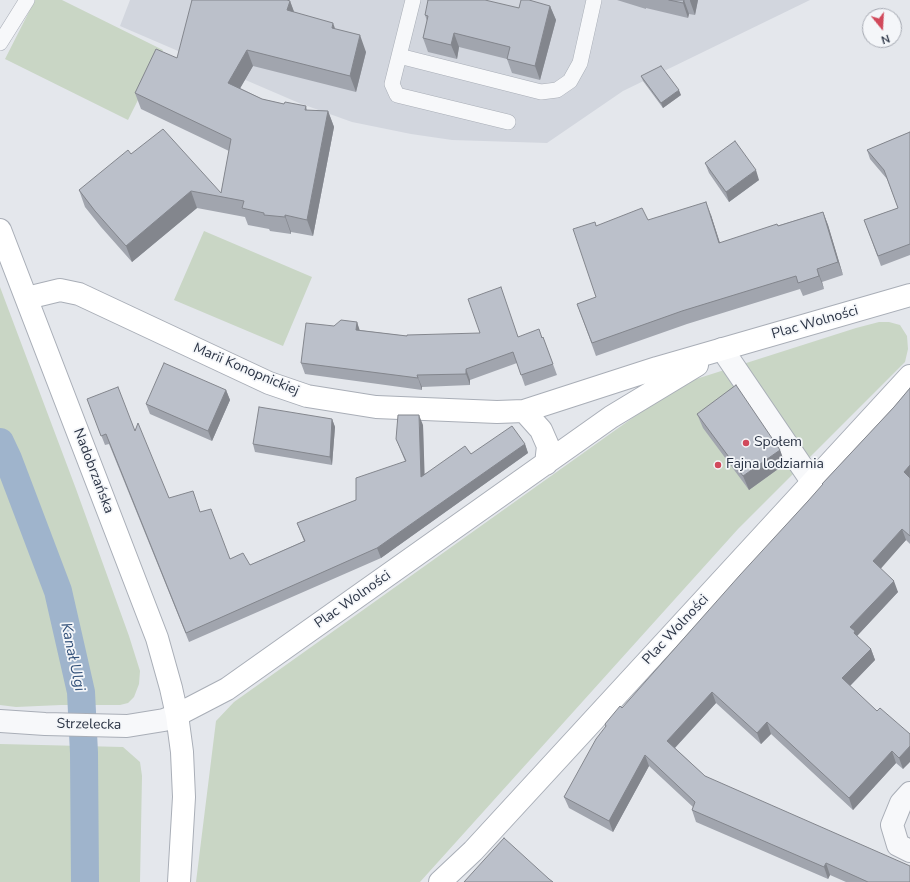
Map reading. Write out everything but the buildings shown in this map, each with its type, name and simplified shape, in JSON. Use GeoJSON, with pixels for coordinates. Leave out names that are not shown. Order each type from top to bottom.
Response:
{"type":"FeatureCollection","features":[{"type":"Feature","properties":{"kind":"street","name":"Nadobrzańska"},"geometry":{"type":"LineString","coordinates":[[0,230],[157,638],[171,688],[177,715],[182,752],[184,797],[179,882]]}},
{"type":"Feature","properties":{"kind":"street","name":"Marii Konopnickiej"},"geometry":{"type":"LineString","coordinates":[[27,298],[60,290],[79,294],[269,383],[307,396],[376,406],[497,412],[524,411]]}},
{"type":"Feature","properties":{"kind":"street","name":"Plac Wolności"},"geometry":{"type":"LineString","coordinates":[[524,411],[722,349],[909,298]]}},
{"type":"Feature","properties":{"kind":"street","name":"Plac Wolności"},"geometry":{"type":"LineString","coordinates":[[177,715],[226,689],[611,417],[722,349]]}},
{"type":"Feature","properties":{"kind":"street"},"geometry":{"type":"LineString","coordinates":[[722,349],[813,482]]}},
{"type":"Feature","properties":{"kind":"street","name":"Plac Wolności"},"geometry":{"type":"LineString","coordinates":[[440,882],[473,851],[910,376]]}},
{"type":"Feature","properties":{"kind":"street"},"geometry":{"type":"LineString","coordinates":[[524,411],[541,430],[548,446],[546,464]]}},
{"type":"Feature","properties":{"kind":"street","name":"Strzelecka"},"geometry":{"type":"LineString","coordinates":[[0,721],[44,724],[127,726],[164,720],[177,715]]}},
{"type":"Feature","properties":{"kind":"street"},"geometry":{"type":"LineString","coordinates":[[910,793],[901,802],[892,825],[898,845],[910,850]]}},
{"type":"Feature","properties":{"kind":"lane"},"geometry":{"type":"LineString","coordinates":[[0,43],[27,0]]}},
{"type":"Feature","properties":{"kind":"lane"},"geometry":{"type":"LineString","coordinates":[[413,0],[392,84],[397,95],[508,122]]}},
{"type":"Feature","properties":{"kind":"lane"},"geometry":{"type":"LineString","coordinates":[[399,56],[541,92],[557,90],[570,81],[580,64],[594,0]]}},
{"type":"Feature","properties":{"kind":"shaded area"},"geometry":{"type":"Polygon","coordinates":[[[130,0],[810,0],[623,91],[547,143],[452,140],[411,134],[352,122],[299,103],[120,26],[130,0]]]}},
{"type":"Feature","properties":{"kind":"green space"},"geometry":{"type":"Polygon","coordinates":[[[35,0],[62,0],[163,50],[128,120],[5,59],[35,0]]]}},
{"type":"Feature","properties":{"kind":"green space"},"geometry":{"type":"Polygon","coordinates":[[[204,231],[312,277],[283,346],[174,300],[204,231]]]}},
{"type":"Feature","properties":{"kind":"green space"},"geometry":{"type":"Polygon","coordinates":[[[0,287],[76,489],[129,636],[140,671],[139,684],[134,697],[128,703],[120,705],[16,707],[0,705],[0,287]]]}},
{"type":"Feature","properties":{"kind":"green space"},"geometry":{"type":"Polygon","coordinates":[[[879,322],[889,322],[900,325],[907,336],[908,349],[905,362],[738,529],[420,882],[196,882],[216,721],[234,702],[666,394],[693,380],[879,322]]]}},
{"type":"Feature","properties":{"kind":"green space"},"geometry":{"type":"Polygon","coordinates":[[[0,744],[123,747],[140,762],[142,776],[140,882],[0,882],[0,744]]]}},
{"type":"Feature","properties":{"kind":"waterway","name":"Kanał Ulgi"},"geometry":{"type":"LineString","coordinates":[[0,442],[8,459],[58,591],[81,692],[84,753],[85,882]]}},
{"type":"Feature","properties":{"kind":"place","name":"Społem"},"geometry":{"type":"Point","coordinates":[746,443]}},
{"type":"Feature","properties":{"kind":"place","name":"Fajna lodziarnia"},"geometry":{"type":"Point","coordinates":[718,465]}}]}
